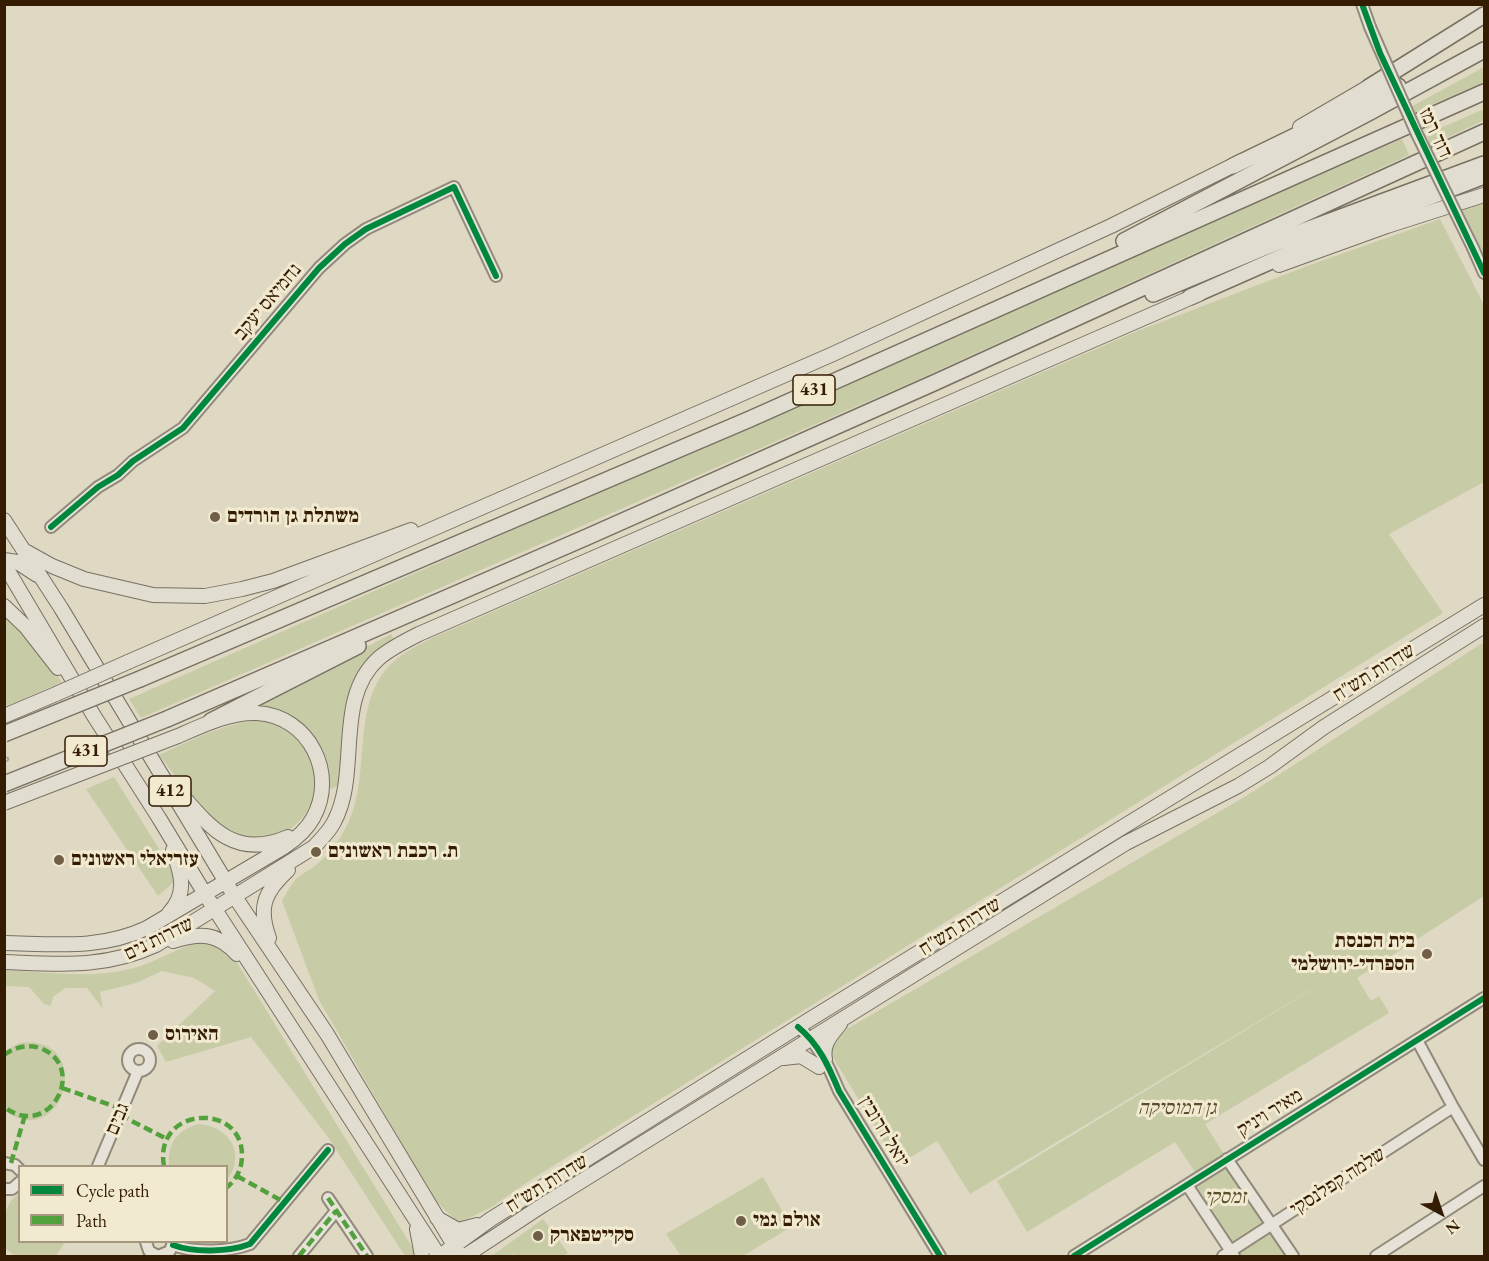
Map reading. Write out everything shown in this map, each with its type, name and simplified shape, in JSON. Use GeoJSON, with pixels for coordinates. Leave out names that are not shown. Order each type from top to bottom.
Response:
{"type":"FeatureCollection","features":[{"type":"Feature","properties":{"kind":"highway"},"geometry":{"type":"LineString","coordinates":[[1369,87],[1485,15]]}},
{"type":"Feature","properties":{"kind":"highway"},"geometry":{"type":"LineString","coordinates":[[1233,166],[1485,48]]}},
{"type":"Feature","properties":{"kind":"highway"},"geometry":{"type":"LineString","coordinates":[[978,316],[1360,118],[1485,48]]}},
{"type":"Feature","properties":{"kind":"highway","name":"431"},"geometry":{"type":"LineString","coordinates":[[4,734],[140,679],[750,419],[1485,92]]}},
{"type":"Feature","properties":{"kind":"highway","name":"431"},"geometry":{"type":"LineString","coordinates":[[4,784],[167,719],[455,594],[936,382],[1485,132]]}},
{"type":"Feature","properties":{"kind":"highway"},"geometry":{"type":"LineString","coordinates":[[936,382],[1296,234],[1485,164]]}},
{"type":"Feature","properties":{"kind":"highway"},"geometry":{"type":"LineString","coordinates":[[1190,297],[1326,237],[1485,176]]}},
{"type":"Feature","properties":{"kind":"highway"},"geometry":{"type":"LineString","coordinates":[[211,721],[455,594]]}},
{"type":"Feature","properties":{"kind":"main road"},"geometry":{"type":"LineString","coordinates":[[4,716],[854,344],[1111,226],[1233,166],[1369,87],[1485,24]]}},
{"type":"Feature","properties":{"kind":"main road"},"geometry":{"type":"LineString","coordinates":[[284,970],[269,940],[262,911],[279,878],[328,833],[340,808],[346,782],[351,722],[359,687],[378,658],[397,645],[1190,297],[1387,225],[1485,195]]}},
{"type":"Feature","properties":{"kind":"main road"},"geometry":{"type":"LineString","coordinates":[[25,550],[63,572],[153,595],[188,597],[223,593],[273,581],[325,563],[576,467]]}},
{"type":"Feature","properties":{"kind":"main road","name":"412"},"geometry":{"type":"LineString","coordinates":[[4,520],[25,550],[235,897],[333,1042],[459,1253]]}},
{"type":"Feature","properties":{"kind":"main road"},"geometry":{"type":"LineString","coordinates":[[4,562],[17,562],[43,580]]}},
{"type":"Feature","properties":{"kind":"main road","name":"412"},"geometry":{"type":"LineString","coordinates":[[4,562],[94,716],[205,894],[440,1257]]}},
{"type":"Feature","properties":{"kind":"main road","name":"שדרות תש\"ח"},"geometry":{"type":"LineString","coordinates":[[459,1253],[491,1219],[798,1027],[1485,605]]}},
{"type":"Feature","properties":{"kind":"main road"},"geometry":{"type":"LineString","coordinates":[[4,606],[40,644],[94,716]]}},
{"type":"Feature","properties":{"kind":"main road","name":"שדרות תש\"ח"},"geometry":{"type":"LineString","coordinates":[[440,1257],[459,1253],[492,1237],[1126,843],[1238,786],[1269,767],[1324,727],[1485,626]]}},
{"type":"Feature","properties":{"kind":"main road"},"geometry":{"type":"LineString","coordinates":[[4,711],[56,694]]}},
{"type":"Feature","properties":{"kind":"main road"},"geometry":{"type":"LineString","coordinates":[[4,803],[178,736],[211,721],[256,713],[277,717],[294,725],[308,740],[318,758],[323,782],[321,801],[310,820],[288,837],[262,845],[236,843],[224,837],[201,816],[141,742]]}},
{"type":"Feature","properties":{"kind":"main road","name":"שדרות נים"},"geometry":{"type":"LineString","coordinates":[[4,943],[99,944],[133,935],[294,840],[308,826],[321,801]]}},
{"type":"Feature","properties":{"kind":"main road"},"geometry":{"type":"LineString","coordinates":[[159,818],[173,851],[182,881],[179,899],[164,918]]}},
{"type":"Feature","properties":{"kind":"main road","name":"שדרות נים"},"geometry":{"type":"LineString","coordinates":[[4,962],[101,963],[129,957],[156,945],[309,851]]}},
{"type":"Feature","properties":{"kind":"main road"},"geometry":{"type":"LineString","coordinates":[[156,945],[196,936],[222,939],[273,999]]}},
{"type":"Feature","properties":{"kind":"main road"},"geometry":{"type":"LineString","coordinates":[[774,1061],[801,1056],[822,1063],[825,1044],[845,1017]]}},
{"type":"Feature","properties":{"kind":"main road"},"geometry":{"type":"LineString","coordinates":[[436,1217],[458,1230],[491,1219]]}},
{"type":"Feature","properties":{"kind":"main road"},"geometry":{"type":"LineString","coordinates":[[417,1224],[422,1257]]}},
{"type":"Feature","properties":{"kind":"main road"},"geometry":{"type":"LineString","coordinates":[[476,1257],[492,1237]]}},
{"type":"Feature","properties":{"kind":"street","name":"דוד רמז"},"geometry":{"type":"LineString","coordinates":[[1362,4],[1417,134],[1485,273]]}},
{"type":"Feature","properties":{"kind":"street","name":"נחמיאס יעקב"},"geometry":{"type":"LineString","coordinates":[[51,527],[98,487],[183,428],[319,268],[345,244],[366,229],[453,187],[496,276]]}},
{"type":"Feature","properties":{"kind":"street","name":"מאיר ויניק"},"geometry":{"type":"LineString","coordinates":[[1074,1257],[1485,998]]}},
{"type":"Feature","properties":{"kind":"street","name":"יואל דרובין"},"geometry":{"type":"LineString","coordinates":[[798,1027],[940,1257]]}},
{"type":"Feature","properties":{"kind":"street"},"geometry":{"type":"LineString","coordinates":[[1417,1040],[1485,1160]]}},
{"type":"Feature","properties":{"kind":"street","name":"גבים"},"geometry":{"type":"LineString","coordinates":[[99,1165],[138,1071]]}},
{"type":"Feature","properties":{"kind":"street","name":"שלמה קפלנסקי"},"geometry":{"type":"LineString","coordinates":[[1229,1255],[1272,1224],[1453,1107]]}},
{"type":"Feature","properties":{"kind":"street"},"geometry":{"type":"LineString","coordinates":[[146,1243],[149,1251],[158,1256],[168,1253],[173,1243],[189,1249],[234,1251],[250,1244],[328,1150]]}},
{"type":"Feature","properties":{"kind":"street"},"geometry":{"type":"LineString","coordinates":[[1227,1159],[1293,1257]]}},
{"type":"Feature","properties":{"kind":"street"},"geometry":{"type":"LineString","coordinates":[[4,1163],[15,1165],[18,1168]]}},
{"type":"Feature","properties":{"kind":"street"},"geometry":{"type":"LineString","coordinates":[[4,1189],[12,1189],[18,1184]]}},
{"type":"Feature","properties":{"kind":"street"},"geometry":{"type":"LineString","coordinates":[[1187,1185],[1229,1255]]}},
{"type":"Feature","properties":{"kind":"street"},"geometry":{"type":"LineString","coordinates":[[1376,1257],[1485,1185]]}},
{"type":"Feature","properties":{"kind":"street"},"geometry":{"type":"LineString","coordinates":[[328,1198],[367,1257]]}},
{"type":"Feature","properties":{"kind":"street"},"geometry":{"type":"LineString","coordinates":[[299,1257],[336,1210]]}},
{"type":"Feature","properties":{"kind":"green space"},"geometry":{"type":"Polygon","coordinates":[[[1484,67],[1484,82],[1411,114],[1409,108],[1484,67]]]}},
{"type":"Feature","properties":{"kind":"green space"},"geometry":{"type":"Polygon","coordinates":[[[1484,109],[1484,120],[1430,146],[1427,134],[1484,109]]]}},
{"type":"Feature","properties":{"kind":"green space"},"geometry":{"type":"Polygon","coordinates":[[[1402,139],[1409,155],[917,380],[141,718],[129,699],[1402,139]]]}},
{"type":"Feature","properties":{"kind":"green space"},"geometry":{"type":"Polygon","coordinates":[[[1484,202],[1484,261],[1460,210],[1484,202]]]}},
{"type":"Feature","properties":{"kind":"green space"},"geometry":{"type":"Polygon","coordinates":[[[1440,219],[1484,305],[1484,482],[1389,534],[1443,613],[532,1179],[490,1208],[458,1223],[434,1199],[319,1000],[282,901],[297,878],[316,865],[331,850],[349,821],[360,778],[367,710],[374,690],[385,671],[402,655],[430,639],[1135,332],[1310,265],[1440,219]]]}},
{"type":"Feature","properties":{"kind":"green space"},"geometry":{"type":"Polygon","coordinates":[[[4,612],[18,624],[62,682],[5,706],[4,612]]]}},
{"type":"Feature","properties":{"kind":"green space"},"geometry":{"type":"Polygon","coordinates":[[[391,634],[395,641],[363,670],[341,785],[327,790],[324,760],[264,709],[261,703],[391,634]]]}},
{"type":"Feature","properties":{"kind":"green space","name":"גן המוסיקה"},"geometry":{"type":"Polygon","coordinates":[[[1484,642],[1484,896],[1357,978],[1371,1001],[1379,996],[1389,1013],[1205,1124],[1224,1154],[1195,1172],[1175,1142],[1027,1232],[997,1181],[1351,966],[970,1194],[937,1141],[898,1165],[828,1049],[847,1029],[1246,796],[1484,642]]]}},
{"type":"Feature","properties":{"kind":"green space"},"geometry":{"type":"Polygon","coordinates":[[[258,720],[283,728],[300,743],[311,761],[315,781],[312,801],[302,819],[285,832],[261,839],[249,839],[234,835],[219,825],[192,797],[159,755],[220,729],[258,720]]]}},
{"type":"Feature","properties":{"kind":"green space"},"geometry":{"type":"Polygon","coordinates":[[[114,777],[173,871],[176,880],[158,896],[86,789],[114,777]]]}},
{"type":"Feature","properties":{"kind":"green space"},"geometry":{"type":"Polygon","coordinates":[[[208,941],[228,951],[236,961],[414,1250],[414,1256],[405,1256],[328,1137],[251,1037],[166,1062],[157,1046],[215,991],[194,978],[162,971],[136,983],[100,992],[103,1009],[87,988],[65,988],[53,997],[51,1006],[44,1004],[29,987],[5,986],[4,970],[67,974],[115,972],[140,966],[188,946],[208,941]]]}},
{"type":"Feature","properties":{"kind":"green space"},"geometry":{"type":"Polygon","coordinates":[[[19,1043],[43,1045],[58,1055],[64,1071],[64,1089],[57,1105],[44,1117],[26,1120],[5,1111],[5,1051],[19,1043]]]}},
{"type":"Feature","properties":{"kind":"green space"},"geometry":{"type":"Polygon","coordinates":[[[198,1124],[209,1126],[226,1135],[232,1143],[235,1160],[228,1178],[228,1165],[169,1165],[170,1151],[175,1139],[198,1124]]]}},
{"type":"Feature","properties":{"kind":"green space","name":"זמסקי"},"geometry":{"type":"Polygon","coordinates":[[[1228,1164],[1267,1225],[1232,1247],[1193,1186],[1228,1164]]]}},
{"type":"Feature","properties":{"kind":"green space"},"geometry":{"type":"Polygon","coordinates":[[[763,1177],[791,1227],[743,1256],[681,1256],[666,1234],[763,1177]]]}},
{"type":"Feature","properties":{"kind":"green space"},"geometry":{"type":"Polygon","coordinates":[[[18,1195],[18,1243],[64,1243],[56,1256],[15,1256],[5,1250],[4,1219],[13,1199],[18,1195]]]}},
{"type":"Feature","properties":{"kind":"green space","name":"סקייטפארק"},"geometry":{"type":"Polygon","coordinates":[[[543,1219],[568,1253],[563,1256],[493,1255],[543,1219]]]}},
{"type":"Feature","properties":{"kind":"green space"},"geometry":{"type":"Polygon","coordinates":[[[1273,1231],[1290,1256],[1236,1255],[1273,1231]]]}},
{"type":"Feature","properties":{"kind":"marked path"},"geometry":{"type":"LineString","coordinates":[[4,1055],[21,1047],[40,1048],[54,1057],[62,1070],[62,1084],[58,1097],[49,1108],[36,1115],[21,1115],[4,1107]]}},
{"type":"Feature","properties":{"kind":"marked path"},"geometry":{"type":"LineString","coordinates":[[62,1088],[122,1109]]}},
{"type":"Feature","properties":{"kind":"marked path"},"geometry":{"type":"LineString","coordinates":[[11,1163],[25,1115]]}},
{"type":"Feature","properties":{"kind":"marked path"},"geometry":{"type":"LineString","coordinates":[[120,1115],[167,1139]]}},
{"type":"Feature","properties":{"kind":"marked path"},"geometry":{"type":"LineString","coordinates":[[164,1165],[164,1146],[172,1132],[184,1122],[199,1118],[214,1119],[228,1126],[238,1138],[242,1155],[238,1173],[228,1186]]}},
{"type":"Feature","properties":{"kind":"marked path"},"geometry":{"type":"LineString","coordinates":[[237,1176],[284,1202]]}},
{"type":"Feature","properties":{"kind":"marked path"},"geometry":{"type":"LineString","coordinates":[[328,1198],[367,1256]]}},
{"type":"Feature","properties":{"kind":"marked path"},"geometry":{"type":"LineString","coordinates":[[299,1256],[336,1211]]}},
{"type":"Feature","properties":{"kind":"cycle path"},"geometry":{"type":"LineString","coordinates":[[1362,4],[1380,53],[1484,273]]}},
{"type":"Feature","properties":{"kind":"cycle path"},"geometry":{"type":"LineString","coordinates":[[51,527],[98,487],[183,428],[319,268],[345,244],[366,229],[454,187],[496,276]]}},
{"type":"Feature","properties":{"kind":"cycle path"},"geometry":{"type":"LineString","coordinates":[[1074,1256],[1484,998]]}},
{"type":"Feature","properties":{"kind":"cycle path"},"geometry":{"type":"LineString","coordinates":[[798,1027],[823,1056],[839,1091],[940,1256]]}},
{"type":"Feature","properties":{"kind":"cycle path"},"geometry":{"type":"LineString","coordinates":[[173,1245],[181,1248],[212,1250],[232,1249],[250,1244],[328,1150]]}},
{"type":"Feature","properties":{"kind":"place","name":"משתלת גן הורדים"},"geometry":{"type":"Point","coordinates":[215,517]}},
{"type":"Feature","properties":{"kind":"place","name":"ת. רכבת ראשונים"},"geometry":{"type":"Point","coordinates":[316,852]}},
{"type":"Feature","properties":{"kind":"place","name":"עזריאלי ראשונים"},"geometry":{"type":"Point","coordinates":[59,860]}},
{"type":"Feature","properties":{"kind":"place","name":"בית הכנסת הספרדי-ירושלמי"},"geometry":{"type":"Point","coordinates":[1427,954]}},
{"type":"Feature","properties":{"kind":"place","name":"האירוס"},"geometry":{"type":"Point","coordinates":[153,1035]}},
{"type":"Feature","properties":{"kind":"place","name":"אולם גמי"},"geometry":{"type":"Point","coordinates":[741,1221]}},
{"type":"Feature","properties":{"kind":"place","name":"סקייטפארק"},"geometry":{"type":"Point","coordinates":[538,1236]}}]}
